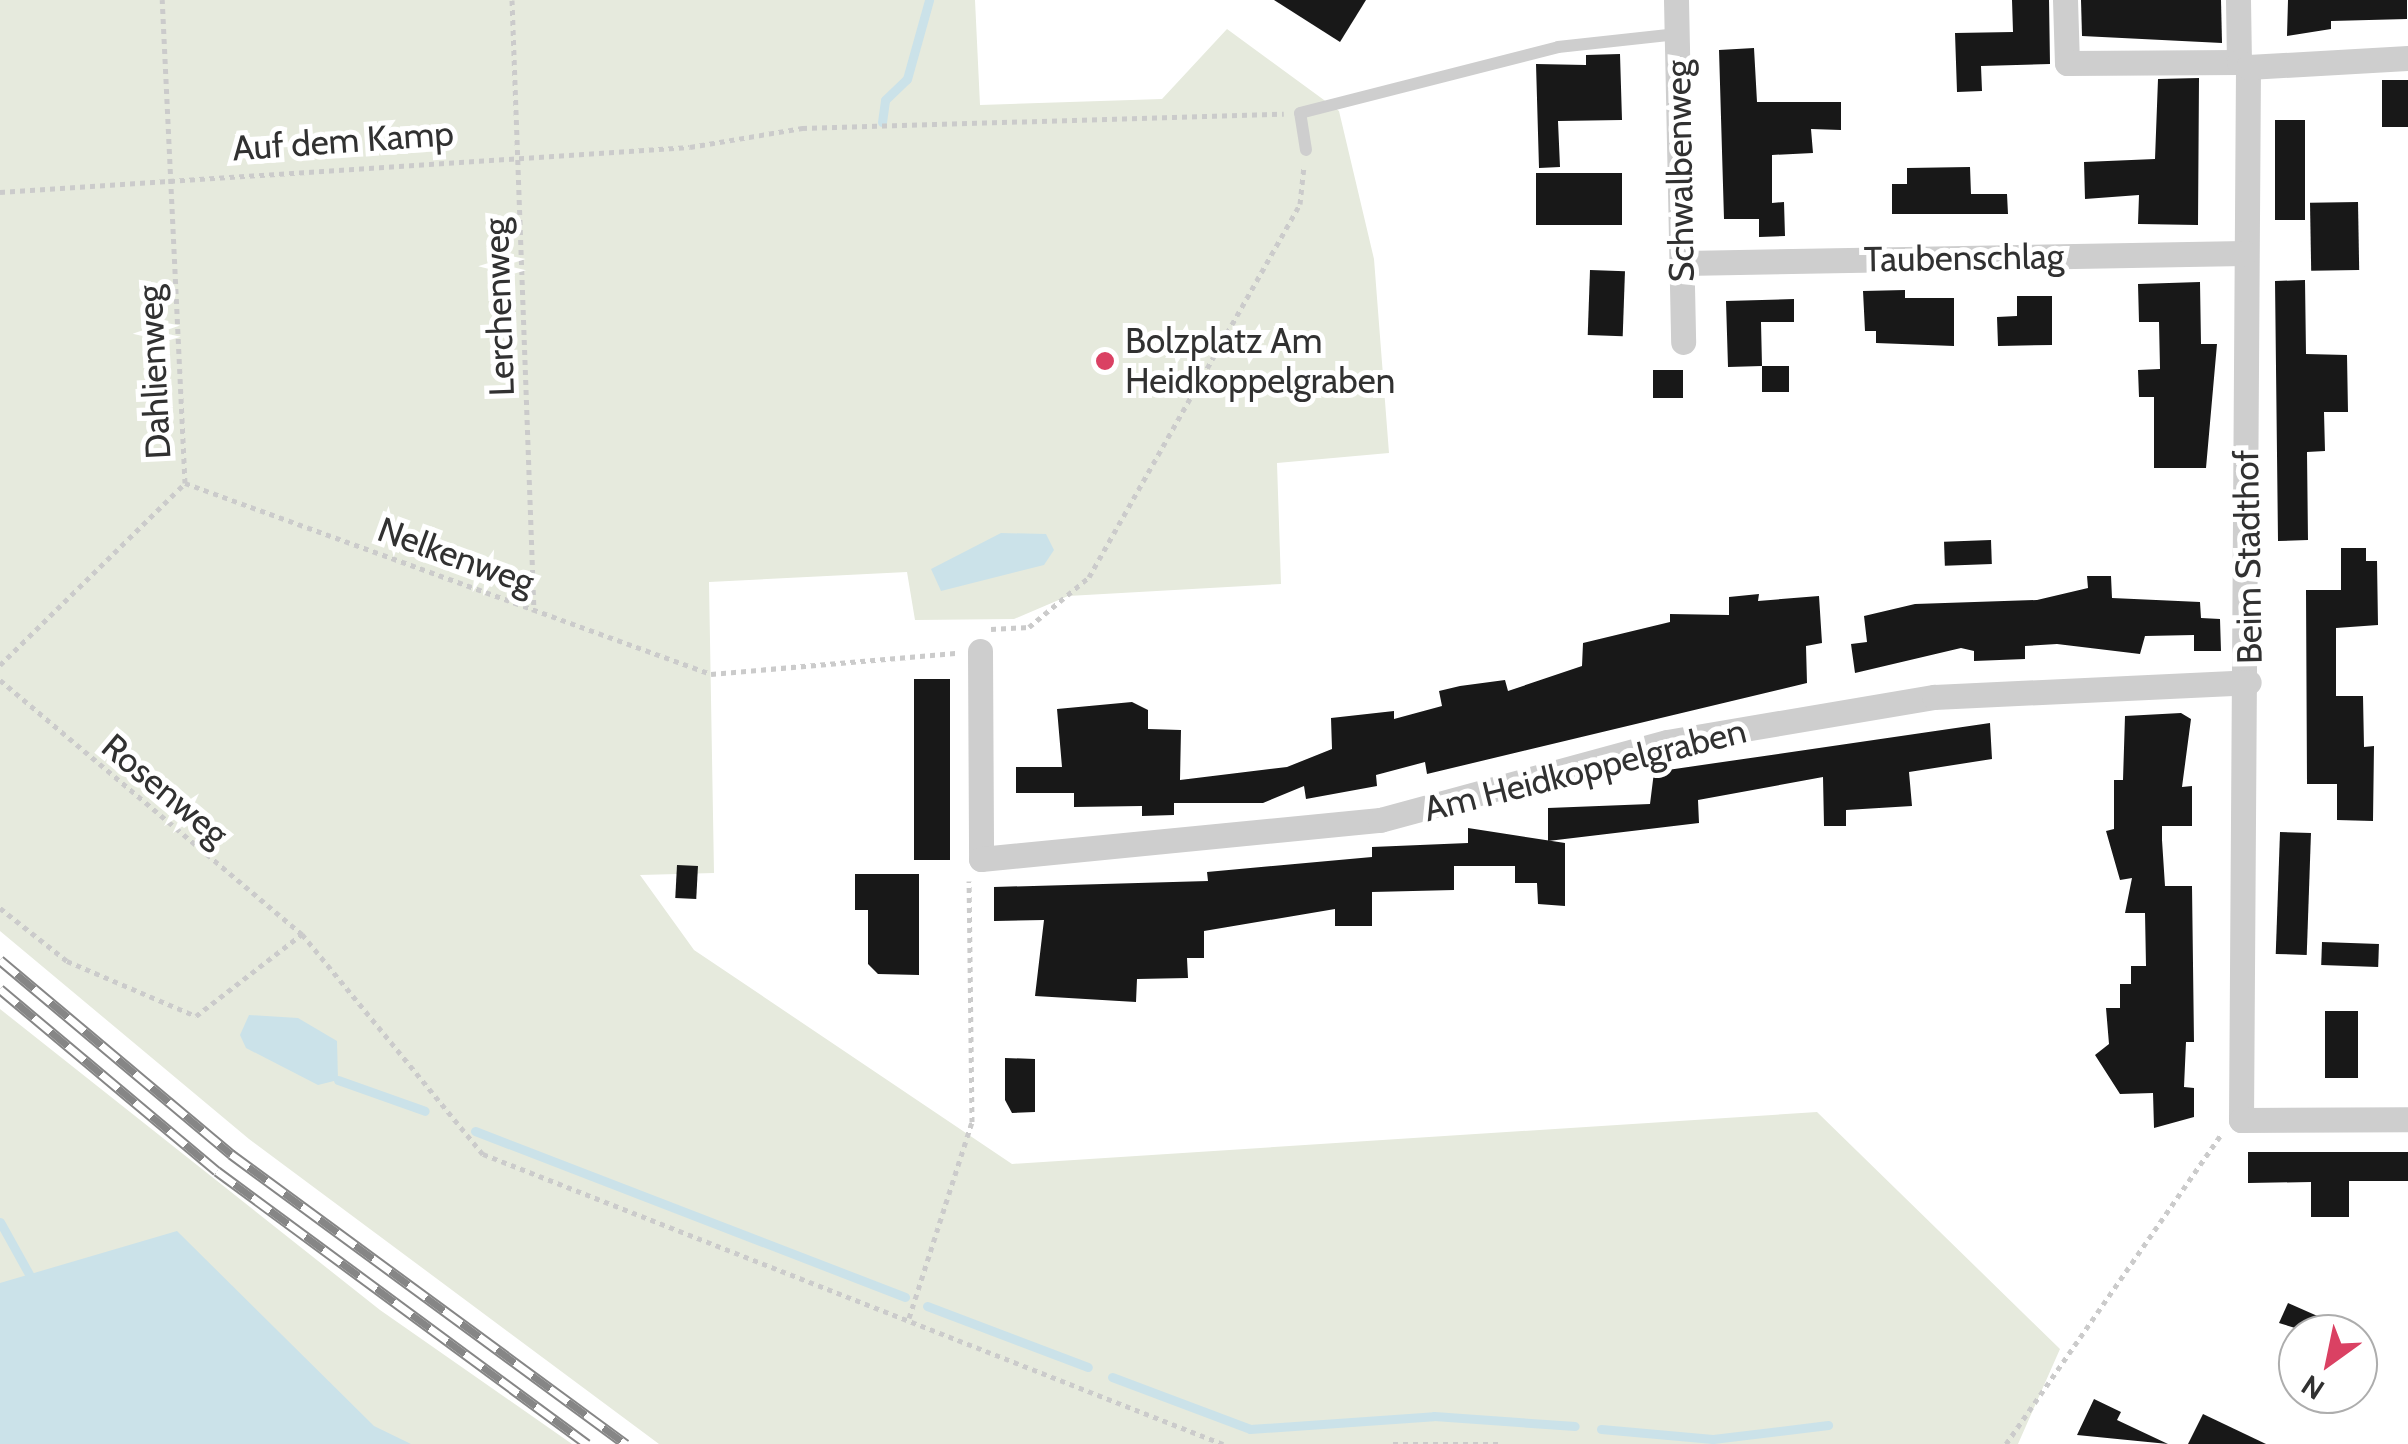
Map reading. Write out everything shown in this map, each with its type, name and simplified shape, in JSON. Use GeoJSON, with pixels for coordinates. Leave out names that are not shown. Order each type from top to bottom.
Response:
{"type":"FeatureCollection","features":[{"type":"Feature","properties":{"kind":"street","name":"Schwalbenweg"},"geometry":{"type":"LineString","coordinates":[[1676,0],[1684,263],[1682,342]]}},
{"type":"Feature","properties":{"kind":"street"},"geometry":{"type":"LineString","coordinates":[[2064,0],[2067,63],[2243,64],[2408,58]]}},
{"type":"Feature","properties":{"kind":"street","name":"Beim Stadthof"},"geometry":{"type":"LineString","coordinates":[[2238,0],[2243,64],[2249,682],[2241,1120]]}},
{"type":"Feature","properties":{"kind":"street","name":"Taubenschlag"},"geometry":{"type":"LineString","coordinates":[[1684,263],[2245,253]]}},
{"type":"Feature","properties":{"kind":"street"},"geometry":{"type":"LineString","coordinates":[[980,651],[981,860]]}},
{"type":"Feature","properties":{"kind":"street","name":"Am Heidkoppelgraben"},"geometry":{"type":"LineString","coordinates":[[981,860],[1380,820],[1667,742],[1934,697],[2249,682]]}},
{"type":"Feature","properties":{"kind":"street"},"geometry":{"type":"LineString","coordinates":[[2241,1120],[2408,1119]]}},
{"type":"Feature","properties":{"kind":"lane"},"geometry":{"type":"LineString","coordinates":[[1306,150],[1300,113],[1558,47],[1676,34]]}},
{"type":"Feature","properties":{"kind":"path","name":"Dahlienweg"},"geometry":{"type":"LineString","coordinates":[[0,665],[185,484],[162,0]]}},
{"type":"Feature","properties":{"kind":"path","name":"Lerchenweg"},"geometry":{"type":"LineString","coordinates":[[512,0],[534,612]]}},
{"type":"Feature","properties":{"kind":"path","name":"Auf dem Kamp"},"geometry":{"type":"LineString","coordinates":[[0,192],[170,177],[690,147],[802,128],[1300,113]]}},
{"type":"Feature","properties":{"kind":"path"},"geometry":{"type":"LineString","coordinates":[[980,651],[984,629],[1029,627],[1089,577],[1300,204],[1306,150]]}},
{"type":"Feature","properties":{"kind":"path","name":"Nelkenweg"},"geometry":{"type":"LineString","coordinates":[[185,484],[711,674],[980,651]]}},
{"type":"Feature","properties":{"kind":"path","name":"Rosenweg"},"geometry":{"type":"LineString","coordinates":[[0,680],[302,934],[483,1154],[910,1314],[1224,1444]]}},
{"type":"Feature","properties":{"kind":"path"},"geometry":{"type":"LineString","coordinates":[[910,1314],[972,1122],[968,867],[981,860]]}},
{"type":"Feature","properties":{"kind":"path"},"geometry":{"type":"LineString","coordinates":[[0,908],[66,961],[196,1016],[302,934]]}},
{"type":"Feature","properties":{"kind":"path"},"geometry":{"type":"LineString","coordinates":[[2006,1444],[2209,1145],[2241,1120]]}},
{"type":"Feature","properties":{"kind":"path"},"geometry":{"type":"LineString","coordinates":[[1394,1444],[1499,1444]]}},
{"type":"Feature","properties":{"kind":"shaded area"},"geometry":{"type":"Polygon","coordinates":[[[0,0],[975,0],[980,105],[1162,99],[1227,29],[1339,111],[1374,259],[1389,453],[1277,463],[1281,584],[1068,596],[1014,619],[915,620],[907,572],[709,582],[714,873],[640,875],[694,950],[1012,1164],[1817,1112],[2060,1349],[2018,1444],[659,1444],[249,1139],[0,931],[0,0]]]}},
{"type":"Feature","properties":{"kind":"shaded area"},"geometry":{"type":"Polygon","coordinates":[[[0,1009],[380,1310],[572,1444],[0,1444],[0,1009]]]}},
{"type":"Feature","properties":{"kind":"water"},"geometry":{"type":"Polygon","coordinates":[[[1001,533],[1046,534],[1054,550],[1044,565],[941,591],[931,569],[1001,533]]]}},
{"type":"Feature","properties":{"kind":"water"},"geometry":{"type":"Polygon","coordinates":[[[249,1015],[298,1018],[337,1041],[338,1080],[318,1085],[246,1048],[240,1035],[249,1015]]]}},
{"type":"Feature","properties":{"kind":"water"},"geometry":{"type":"Polygon","coordinates":[[[177,1231],[374,1426],[411,1444],[0,1444],[0,1283],[177,1231]]]}},
{"type":"Feature","properties":{"kind":"building"},"geometry":{"type":"Polygon","coordinates":[[[1274,0],[1366,0],[1340,42],[1274,0]]]}},
{"type":"Feature","properties":{"kind":"building"},"geometry":{"type":"Polygon","coordinates":[[[2012,0],[2049,0],[2050,64],[1981,66],[1982,91],[1957,92],[1955,33],[2013,32],[2012,0]]]}},
{"type":"Feature","properties":{"kind":"building"},"geometry":{"type":"Polygon","coordinates":[[[2081,0],[2221,0],[2222,43],[2082,36],[2081,0]]]}},
{"type":"Feature","properties":{"kind":"building"},"geometry":{"type":"Polygon","coordinates":[[[2288,0],[2407,0],[2407,19],[2331,21],[2331,29],[2287,36],[2288,0]]]}},
{"type":"Feature","properties":{"kind":"building"},"geometry":{"type":"Polygon","coordinates":[[[1754,48],[1757,102],[1841,102],[1841,130],[1811,129],[1813,153],[1772,155],[1772,203],[1784,202],[1785,236],[1759,237],[1759,219],[1724,219],[1719,50],[1754,48]]]}},
{"type":"Feature","properties":{"kind":"building"},"geometry":{"type":"Polygon","coordinates":[[[1620,54],[1622,120],[1558,121],[1560,167],[1539,168],[1536,64],[1586,65],[1586,55],[1620,54]]]}},
{"type":"Feature","properties":{"kind":"building"},"geometry":{"type":"Polygon","coordinates":[[[2199,78],[2198,225],[2138,224],[2139,195],[2085,199],[2084,162],[2155,159],[2158,79],[2199,78]]]}},
{"type":"Feature","properties":{"kind":"building"},"geometry":{"type":"Polygon","coordinates":[[[2382,80],[2408,80],[2408,127],[2382,127],[2382,80]]]}},
{"type":"Feature","properties":{"kind":"building"},"geometry":{"type":"Polygon","coordinates":[[[2275,120],[2305,120],[2305,220],[2275,220],[2275,120]]]}},
{"type":"Feature","properties":{"kind":"building"},"geometry":{"type":"Polygon","coordinates":[[[1970,167],[1971,194],[2007,194],[2008,214],[1892,214],[1892,184],[1907,184],[1907,168],[1970,167]]]}},
{"type":"Feature","properties":{"kind":"building"},"geometry":{"type":"Polygon","coordinates":[[[1536,173],[1622,173],[1622,225],[1536,225],[1536,173]]]}},
{"type":"Feature","properties":{"kind":"building"},"geometry":{"type":"Polygon","coordinates":[[[2358,202],[2359,270],[2311,271],[2310,203],[2358,202]]]}},
{"type":"Feature","properties":{"kind":"building"},"geometry":{"type":"Polygon","coordinates":[[[1590,270],[1625,271],[1623,336],[1588,335],[1590,270]]]}},
{"type":"Feature","properties":{"kind":"building"},"geometry":{"type":"Polygon","coordinates":[[[2305,280],[2306,354],[2347,355],[2348,412],[2324,412],[2325,451],[2307,452],[2308,540],[2278,541],[2275,281],[2305,280]]]}},
{"type":"Feature","properties":{"kind":"building"},"geometry":{"type":"Polygon","coordinates":[[[2200,282],[2201,344],[2217,344],[2206,468],[2154,468],[2154,397],[2139,397],[2138,370],[2160,369],[2159,322],[2139,322],[2138,284],[2200,282]]]}},
{"type":"Feature","properties":{"kind":"building"},"geometry":{"type":"Polygon","coordinates":[[[1905,290],[1905,298],[1954,298],[1954,346],[1876,343],[1876,331],[1865,331],[1863,291],[1905,290]]]}},
{"type":"Feature","properties":{"kind":"building"},"geometry":{"type":"Polygon","coordinates":[[[2017,296],[2052,296],[2052,345],[1998,346],[1997,317],[2017,316],[2017,296]]]}},
{"type":"Feature","properties":{"kind":"building"},"geometry":{"type":"Polygon","coordinates":[[[1794,299],[1794,322],[1761,322],[1762,366],[1728,367],[1726,301],[1794,299]]]}},
{"type":"Feature","properties":{"kind":"building"},"geometry":{"type":"Polygon","coordinates":[[[1762,366],[1789,366],[1789,392],[1762,392],[1762,366]]]}},
{"type":"Feature","properties":{"kind":"building"},"geometry":{"type":"Polygon","coordinates":[[[1653,370],[1683,370],[1683,398],[1653,398],[1653,370]]]}},
{"type":"Feature","properties":{"kind":"building"},"geometry":{"type":"Polygon","coordinates":[[[1991,540],[1992,564],[1945,566],[1944,542],[1991,540]]]}},
{"type":"Feature","properties":{"kind":"building"},"geometry":{"type":"Polygon","coordinates":[[[2341,548],[2366,548],[2366,561],[2377,561],[2378,625],[2336,628],[2336,696],[2363,696],[2364,747],[2374,746],[2373,821],[2337,820],[2337,784],[2307,784],[2306,590],[2341,590],[2341,548]]]}},
{"type":"Feature","properties":{"kind":"building"},"geometry":{"type":"Polygon","coordinates":[[[2087,576],[2111,576],[2112,598],[2200,602],[2201,618],[2220,619],[2221,651],[2194,651],[2194,635],[2145,636],[2140,654],[2057,644],[2025,646],[2025,659],[1974,661],[1974,651],[1961,648],[1855,673],[1851,644],[1867,642],[1864,616],[1915,604],[2037,600],[2088,588],[2087,576]]]}},
{"type":"Feature","properties":{"kind":"building"},"geometry":{"type":"Polygon","coordinates":[[[1759,594],[1758,601],[1819,596],[1822,643],[1806,646],[1807,683],[1427,774],[1425,762],[1376,775],[1377,786],[1306,799],[1304,786],[1263,803],[1174,803],[1174,815],[1142,816],[1142,806],[1074,807],[1074,793],[1016,793],[1016,767],[1062,767],[1057,709],[1132,702],[1148,710],[1148,729],[1181,730],[1180,780],[1287,767],[1332,749],[1331,718],[1394,711],[1394,719],[1442,706],[1439,691],[1460,686],[1505,680],[1508,691],[1582,666],[1583,643],[1670,622],[1670,614],[1729,615],[1729,597],[1759,594]]]}},
{"type":"Feature","properties":{"kind":"building"},"geometry":{"type":"Polygon","coordinates":[[[914,679],[950,679],[950,860],[914,860],[914,679]]]}},
{"type":"Feature","properties":{"kind":"building"},"geometry":{"type":"Polygon","coordinates":[[[2181,713],[2191,719],[2182,787],[2192,786],[2192,826],[2162,826],[2162,840],[2165,886],[2192,886],[2194,1042],[2186,1042],[2184,1087],[2194,1088],[2194,1117],[2154,1128],[2153,1093],[2120,1094],[2095,1055],[2109,1044],[2106,1008],[2120,1008],[2120,984],[2131,984],[2131,966],[2146,966],[2145,913],[2125,913],[2132,878],[2120,880],[2106,831],[2114,829],[2114,780],[2123,780],[2125,716],[2181,713]]]}},
{"type":"Feature","properties":{"kind":"building"},"geometry":{"type":"Polygon","coordinates":[[[1990,723],[1992,759],[1909,772],[1912,806],[1846,810],[1846,826],[1824,826],[1823,777],[1698,800],[1699,823],[1548,841],[1548,808],[1650,804],[1654,772],[1990,723]]]}},
{"type":"Feature","properties":{"kind":"building"},"geometry":{"type":"Polygon","coordinates":[[[1468,828],[1565,843],[1565,906],[1538,904],[1537,883],[1515,883],[1515,866],[1454,866],[1454,890],[1372,892],[1372,926],[1335,926],[1335,909],[1204,931],[1204,958],[1187,958],[1188,978],[1137,979],[1136,1002],[1035,996],[1044,920],[994,921],[994,887],[1208,881],[1207,872],[1372,857],[1372,847],[1468,843],[1468,828]]]}},
{"type":"Feature","properties":{"kind":"building"},"geometry":{"type":"Polygon","coordinates":[[[2280,832],[2311,833],[2307,955],[2276,954],[2280,832]]]}},
{"type":"Feature","properties":{"kind":"building"},"geometry":{"type":"Polygon","coordinates":[[[677,865],[698,866],[696,899],[675,898],[677,865]]]}},
{"type":"Feature","properties":{"kind":"building"},"geometry":{"type":"Polygon","coordinates":[[[855,874],[919,874],[919,975],[878,974],[868,964],[868,910],[855,910],[855,874]]]}},
{"type":"Feature","properties":{"kind":"building"},"geometry":{"type":"Polygon","coordinates":[[[2322,942],[2379,944],[2378,967],[2321,965],[2322,942]]]}},
{"type":"Feature","properties":{"kind":"building"},"geometry":{"type":"Polygon","coordinates":[[[2325,1011],[2358,1011],[2358,1078],[2325,1078],[2325,1011]]]}},
{"type":"Feature","properties":{"kind":"building"},"geometry":{"type":"Polygon","coordinates":[[[1005,1058],[1035,1059],[1035,1112],[1012,1113],[1005,1100],[1005,1058]]]}},
{"type":"Feature","properties":{"kind":"building"},"geometry":{"type":"Polygon","coordinates":[[[2248,1152],[2408,1152],[2408,1181],[2349,1181],[2349,1217],[2311,1217],[2311,1182],[2248,1183],[2248,1152]]]}},
{"type":"Feature","properties":{"kind":"building"},"geometry":{"type":"Polygon","coordinates":[[[2288,1303],[2313,1314],[2283,1314],[2288,1303]]]}},
{"type":"Feature","properties":{"kind":"building"},"geometry":{"type":"Polygon","coordinates":[[[2094,1399],[2121,1412],[2117,1420],[2168,1444],[2077,1435],[2094,1399]]]}},
{"type":"Feature","properties":{"kind":"building"},"geometry":{"type":"Polygon","coordinates":[[[2203,1414],[2266,1444],[2188,1444],[2203,1414]]]}},
{"type":"Feature","properties":{"kind":"waterway"},"geometry":{"type":"LineString","coordinates":[[882,122],[885,100],[907,79],[929,0]]}},
{"type":"Feature","properties":{"kind":"waterway"},"geometry":{"type":"LineString","coordinates":[[338,1080],[425,1111]]}},
{"type":"Feature","properties":{"kind":"waterway"},"geometry":{"type":"LineString","coordinates":[[475,1131],[905,1297]]}},
{"type":"Feature","properties":{"kind":"waterway"},"geometry":{"type":"LineString","coordinates":[[0,1222],[29,1274]]}},
{"type":"Feature","properties":{"kind":"waterway"},"geometry":{"type":"LineString","coordinates":[[927,1306],[1088,1367]]}},
{"type":"Feature","properties":{"kind":"waterway"},"geometry":{"type":"LineString","coordinates":[[1112,1377],[1250,1429],[1434,1416],[1575,1426]]}},
{"type":"Feature","properties":{"kind":"waterway"},"geometry":{"type":"LineString","coordinates":[[1601,1429],[1713,1439],[1828,1425]]}},
{"type":"Feature","properties":{"kind":"railway"},"geometry":{"type":"LineString","coordinates":[[0,960],[231,1154],[626,1444]]}},
{"type":"Feature","properties":{"kind":"railway"},"geometry":{"type":"LineString","coordinates":[[0,989],[217,1171],[587,1444]]}},
{"type":"Feature","properties":{"kind":"place","name":"Bolzplatz Am Heidkoppelgraben"},"geometry":{"type":"Point","coordinates":[1105,361]}}]}
